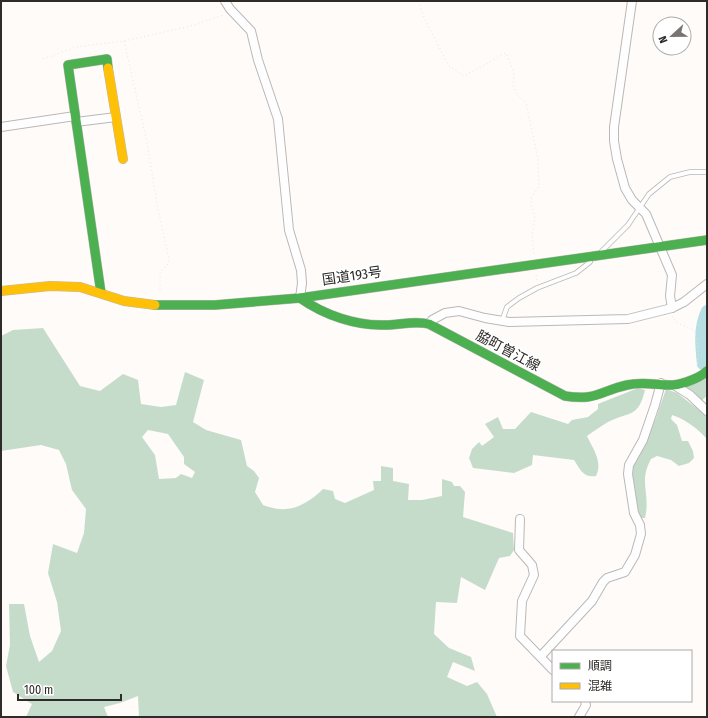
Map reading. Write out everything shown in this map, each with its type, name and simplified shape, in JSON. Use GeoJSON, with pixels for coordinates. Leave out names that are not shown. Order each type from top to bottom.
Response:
{"type":"FeatureCollection","features":[{"type":"Feature","properties":{"kind":"main road"},"geometry":{"type":"LineString","coordinates":[[101,293],[68,65],[107,59],[123,159]]}},
{"type":"Feature","properties":{"kind":"main road","name":"国道193号"},"geometry":{"type":"LineString","coordinates":[[1,291],[69,286],[82,287],[130,302],[207,306],[300,298],[707,240]]}},
{"type":"Feature","properties":{"kind":"main road","name":"脇町曽江線"},"geometry":{"type":"LineString","coordinates":[[300,298],[319,309],[347,319],[372,325],[420,321],[429,324],[565,396],[582,399],[594,397],[627,385],[648,382],[674,385],[703,375],[707,371]]}},
{"type":"Feature","properties":{"kind":"street"},"geometry":{"type":"LineString","coordinates":[[225,1],[230,9],[251,31],[258,60],[278,119],[289,230],[302,283],[300,298]]}},
{"type":"Feature","properties":{"kind":"street"},"geometry":{"type":"LineString","coordinates":[[632,1],[616,113],[614,141],[625,188],[632,200],[640,206],[646,214],[661,246],[672,275],[669,309]]}},
{"type":"Feature","properties":{"kind":"street"},"geometry":{"type":"LineString","coordinates":[[1,127],[116,116]]}},
{"type":"Feature","properties":{"kind":"street"},"geometry":{"type":"LineString","coordinates":[[429,324],[432,320],[446,313],[459,311],[502,321],[608,321],[628,319],[669,309],[684,302],[707,284]]}},
{"type":"Feature","properties":{"kind":"street"},"geometry":{"type":"LineString","coordinates":[[541,656],[592,601],[606,578],[625,572],[635,555],[641,534],[640,525],[634,514],[628,474],[629,465],[643,440],[661,383]]}},
{"type":"Feature","properties":{"kind":"street"},"geometry":{"type":"LineString","coordinates":[[674,385],[690,395],[707,411]]}},
{"type":"Feature","properties":{"kind":"street"},"geometry":{"type":"LineString","coordinates":[[520,519],[519,550],[532,565],[534,574],[522,601],[520,636],[552,669]]}},
{"type":"Feature","properties":{"kind":"street"},"geometry":{"type":"LineString","coordinates":[[579,717],[586,705],[585,702]]}},
{"type":"Feature","properties":{"kind":"lane"},"geometry":{"type":"LineString","coordinates":[[502,321],[507,307],[518,298],[537,288],[576,273],[598,255],[608,243],[628,225],[649,194],[670,177],[690,172],[707,172]]}},
{"type":"Feature","properties":{"kind":"path"},"geometry":{"type":"LineString","coordinates":[[418,1],[424,20],[449,66],[464,76],[506,53],[514,73],[513,84],[516,93],[526,103],[538,159],[539,186],[532,197],[531,203],[535,216],[532,237],[537,288]]}},
{"type":"Feature","properties":{"kind":"path"},"geometry":{"type":"LineString","coordinates":[[43,58],[76,47],[124,41],[199,24],[227,14],[230,9]]}},
{"type":"Feature","properties":{"kind":"path"},"geometry":{"type":"LineString","coordinates":[[124,41],[147,142],[157,204],[169,260],[168,266],[162,269],[160,274],[160,304]]}},
{"type":"Feature","properties":{"kind":"path"},"geometry":{"type":"LineString","coordinates":[[669,309],[677,323],[694,330],[698,342],[699,355],[697,366],[693,368]]}},
{"type":"Feature","properties":{"kind":"green space"},"geometry":{"type":"Polygon","coordinates":[[[43,328],[80,386],[100,391],[123,374],[138,380],[141,404],[161,407],[176,405],[185,372],[204,380],[193,422],[206,430],[241,440],[247,466],[254,471],[259,478],[255,492],[263,505],[279,509],[290,509],[311,499],[323,489],[333,491],[335,499],[345,503],[374,490],[373,481],[381,481],[381,466],[393,468],[393,481],[409,484],[408,500],[422,500],[442,496],[442,479],[452,482],[454,486],[460,486],[465,492],[463,517],[513,533],[514,550],[510,556],[499,558],[485,590],[461,577],[457,603],[436,602],[434,634],[449,648],[471,657],[475,671],[453,662],[447,677],[467,686],[477,682],[487,694],[497,717],[139,717],[138,696],[104,707],[108,717],[26,717],[32,704],[13,692],[6,666],[10,645],[9,604],[24,604],[30,636],[39,662],[52,651],[61,631],[57,602],[48,573],[53,544],[77,553],[84,533],[86,509],[72,490],[66,464],[59,450],[41,445],[1,451],[1,336],[13,330],[43,328]],[[148,430],[142,437],[155,455],[159,479],[176,478],[181,474],[192,478],[195,472],[184,464],[184,457],[168,434],[148,430]]]}},
{"type":"Feature","properties":{"kind":"green space"},"geometry":{"type":"Polygon","coordinates":[[[707,377],[707,396],[701,401],[683,387],[707,377]]]}},
{"type":"Feature","properties":{"kind":"green space"},"geometry":{"type":"Polygon","coordinates":[[[638,388],[645,390],[636,410],[608,422],[587,436],[598,461],[598,471],[596,476],[588,476],[585,474],[580,470],[574,460],[533,455],[532,465],[514,473],[473,468],[469,458],[472,449],[479,442],[482,446],[494,437],[485,424],[498,417],[503,429],[515,429],[531,412],[568,424],[572,420],[588,417],[598,409],[598,404],[638,388]]]}},
{"type":"Feature","properties":{"kind":"green space"},"geometry":{"type":"Polygon","coordinates":[[[666,389],[677,393],[707,416],[707,439],[691,425],[672,415],[671,419],[677,425],[682,441],[688,441],[693,451],[694,458],[689,463],[679,466],[671,460],[657,456],[651,459],[645,475],[647,502],[645,518],[639,518],[631,470],[656,418],[666,389]]]}},
{"type":"Feature","properties":{"kind":"waterway"},"geometry":{"type":"LineString","coordinates":[[703,364],[701,344],[702,330],[704,317],[707,311]]}},
{"type":"Feature","properties":{"kind":"traffic: fast"},"geometry":{"type":"LineString","coordinates":[[101,293],[68,65],[107,59],[108,68]]}},
{"type":"Feature","properties":{"kind":"traffic: fast"},"geometry":{"type":"LineString","coordinates":[[155,305],[215,305],[300,298],[707,240]]}},
{"type":"Feature","properties":{"kind":"traffic: fast"},"geometry":{"type":"LineString","coordinates":[[300,298],[319,310],[363,324],[391,325],[418,322],[429,324],[565,396],[584,397],[598,395],[618,387],[634,384],[673,385],[696,378],[707,371]]}},
{"type":"Feature","properties":{"kind":"traffic: slow"},"geometry":{"type":"LineString","coordinates":[[108,68],[123,159]]}},
{"type":"Feature","properties":{"kind":"traffic: slow"},"geometry":{"type":"LineString","coordinates":[[1,291],[50,286],[80,287],[124,301],[155,305]]}}]}
